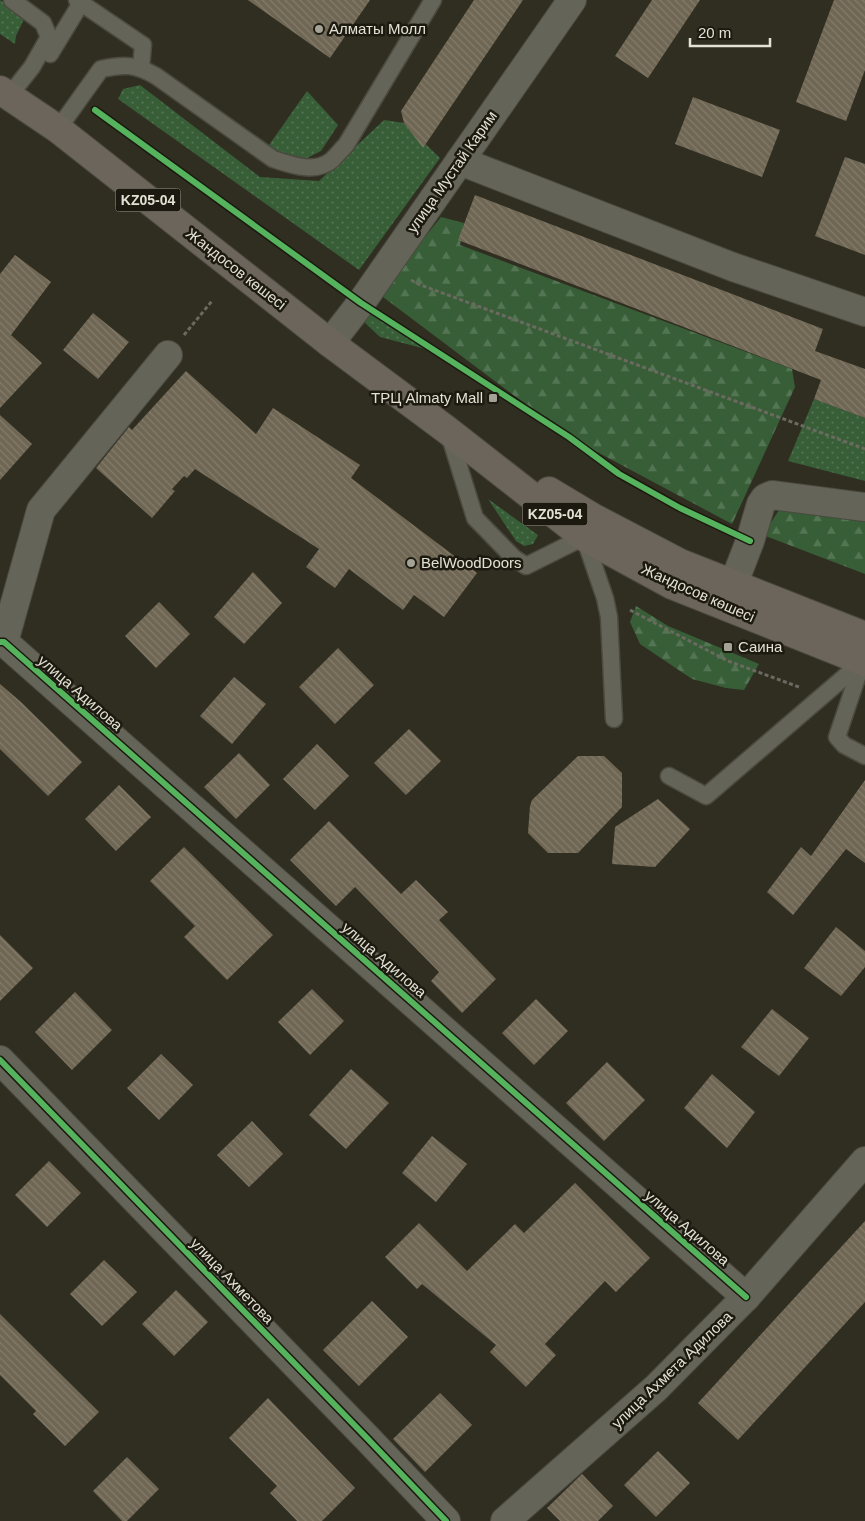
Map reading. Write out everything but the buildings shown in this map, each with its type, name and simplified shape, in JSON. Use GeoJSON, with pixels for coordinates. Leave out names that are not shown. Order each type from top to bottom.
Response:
{"type":"FeatureCollection","features":[{"type":"Feature","properties":{"kind":"main road","name":"Жандосов көшесі"},"geometry":{"type":"LineString","coordinates":[[10,97],[59,130],[330,343],[447,430],[584,537],[672,585],[864,653]]}},
{"type":"Feature","properties":{"kind":"main road","name":"Жандосов көшесі"},"geometry":{"type":"LineString","coordinates":[[447,430],[594,518],[680,563],[733,585],[864,653]]}},
{"type":"Feature","properties":{"kind":"street","name":"улица Мустай Карим"},"geometry":{"type":"LineString","coordinates":[[330,343],[361,303],[572,0]]}},
{"type":"Feature","properties":{"kind":"street"},"geometry":{"type":"LineString","coordinates":[[460,161],[733,267],[865,312]]}},
{"type":"Feature","properties":{"kind":"street"},"geometry":{"type":"LineString","coordinates":[[2,642],[41,510],[168,355]]}},
{"type":"Feature","properties":{"kind":"street"},"geometry":{"type":"LineString","coordinates":[[733,585],[750,541],[761,504],[765,498],[772,495],[865,507]]}},
{"type":"Feature","properties":{"kind":"street","name":"улица Адилова"},"geometry":{"type":"LineString","coordinates":[[2,642],[746,1297]]}},
{"type":"Feature","properties":{"kind":"street","name":"улица Ахметова"},"geometry":{"type":"LineString","coordinates":[[0,1060],[446,1521]]}},
{"type":"Feature","properties":{"kind":"street","name":"улица Ахмета Адилова"},"geometry":{"type":"LineString","coordinates":[[505,1521],[656,1388],[746,1297],[865,1161]]}},
{"type":"Feature","properties":{"kind":"lane"},"geometry":{"type":"LineString","coordinates":[[10,97],[50,38],[43,23],[12,0]]}},
{"type":"Feature","properties":{"kind":"lane"},"geometry":{"type":"LineString","coordinates":[[59,130],[101,69],[130,63],[156,76],[274,159],[296,166],[312,168],[330,161],[346,145],[433,0]]}},
{"type":"Feature","properties":{"kind":"lane"},"geometry":{"type":"LineString","coordinates":[[10,97],[79,1],[143,45],[130,63]]}},
{"type":"Feature","properties":{"kind":"lane"},"geometry":{"type":"LineString","coordinates":[[447,430],[475,518],[514,558],[526,566],[584,537],[605,598],[609,617],[614,719]]}},
{"type":"Feature","properties":{"kind":"lane"},"geometry":{"type":"LineString","coordinates":[[669,776],[706,796],[823,696],[864,653]]}},
{"type":"Feature","properties":{"kind":"lane"},"geometry":{"type":"LineString","coordinates":[[864,653],[837,737],[844,745],[865,756]]}},
{"type":"Feature","properties":{"kind":"path"},"geometry":{"type":"LineString","coordinates":[[388,264],[418,284],[865,448]]}},
{"type":"Feature","properties":{"kind":"path"},"geometry":{"type":"LineString","coordinates":[[168,355],[212,301]]}},
{"type":"Feature","properties":{"kind":"path"},"geometry":{"type":"LineString","coordinates":[[605,598],[728,661],[823,696]]}},
{"type":"Feature","properties":{"kind":"green space"},"geometry":{"type":"Polygon","coordinates":[[[0,0],[25,17],[16,36],[15,44],[0,34],[0,0]]]}},
{"type":"Feature","properties":{"kind":"green space"},"geometry":{"type":"Polygon","coordinates":[[[140,85],[260,177],[319,181],[384,120],[404,123],[440,158],[359,270],[118,99],[123,89],[140,85]]]}},
{"type":"Feature","properties":{"kind":"green space"},"geometry":{"type":"Polygon","coordinates":[[[307,91],[338,125],[321,151],[299,162],[267,148],[307,91]]]}},
{"type":"Feature","properties":{"kind":"green space"},"geometry":{"type":"Polygon","coordinates":[[[441,217],[464,223],[460,245],[792,369],[795,387],[732,524],[569,437],[379,294],[441,217]]]}},
{"type":"Feature","properties":{"kind":"green space"},"geometry":{"type":"Polygon","coordinates":[[[368,307],[437,352],[380,337],[364,322],[368,307]]]}},
{"type":"Feature","properties":{"kind":"green space"},"geometry":{"type":"Polygon","coordinates":[[[814,399],[865,418],[865,481],[788,461],[814,399]]]}},
{"type":"Feature","properties":{"kind":"green space"},"geometry":{"type":"Polygon","coordinates":[[[488,499],[538,535],[533,544],[524,546],[516,541],[488,499]]]}},
{"type":"Feature","properties":{"kind":"green space"},"geometry":{"type":"Polygon","coordinates":[[[779,510],[865,522],[865,574],[763,535],[779,510]]]}},
{"type":"Feature","properties":{"kind":"green space"},"geometry":{"type":"Polygon","coordinates":[[[636,606],[668,626],[759,664],[744,690],[726,688],[692,679],[640,644],[630,622],[636,606]]]}},
{"type":"Feature","properties":{"kind":"cycle path"},"geometry":{"type":"LineString","coordinates":[[95,110],[361,303],[569,437],[619,474],[680,508],[750,541]]}},
{"type":"Feature","properties":{"kind":"cycle path"},"geometry":{"type":"LineString","coordinates":[[0,642],[4,642],[746,1297]]}},
{"type":"Feature","properties":{"kind":"cycle path"},"geometry":{"type":"LineString","coordinates":[[0,1060],[446,1521]]}},
{"type":"Feature","properties":{"kind":"place","name":"Алматы Молл"},"geometry":{"type":"Point","coordinates":[319,29]}},
{"type":"Feature","properties":{"kind":"place","name":"ТРЦ Almaty Mall"},"geometry":{"type":"Point","coordinates":[493,398]}},
{"type":"Feature","properties":{"kind":"place","name":"BelWoodDoors"},"geometry":{"type":"Point","coordinates":[411,563]}},
{"type":"Feature","properties":{"kind":"place","name":"Саина"},"geometry":{"type":"Point","coordinates":[728,647]}}]}
